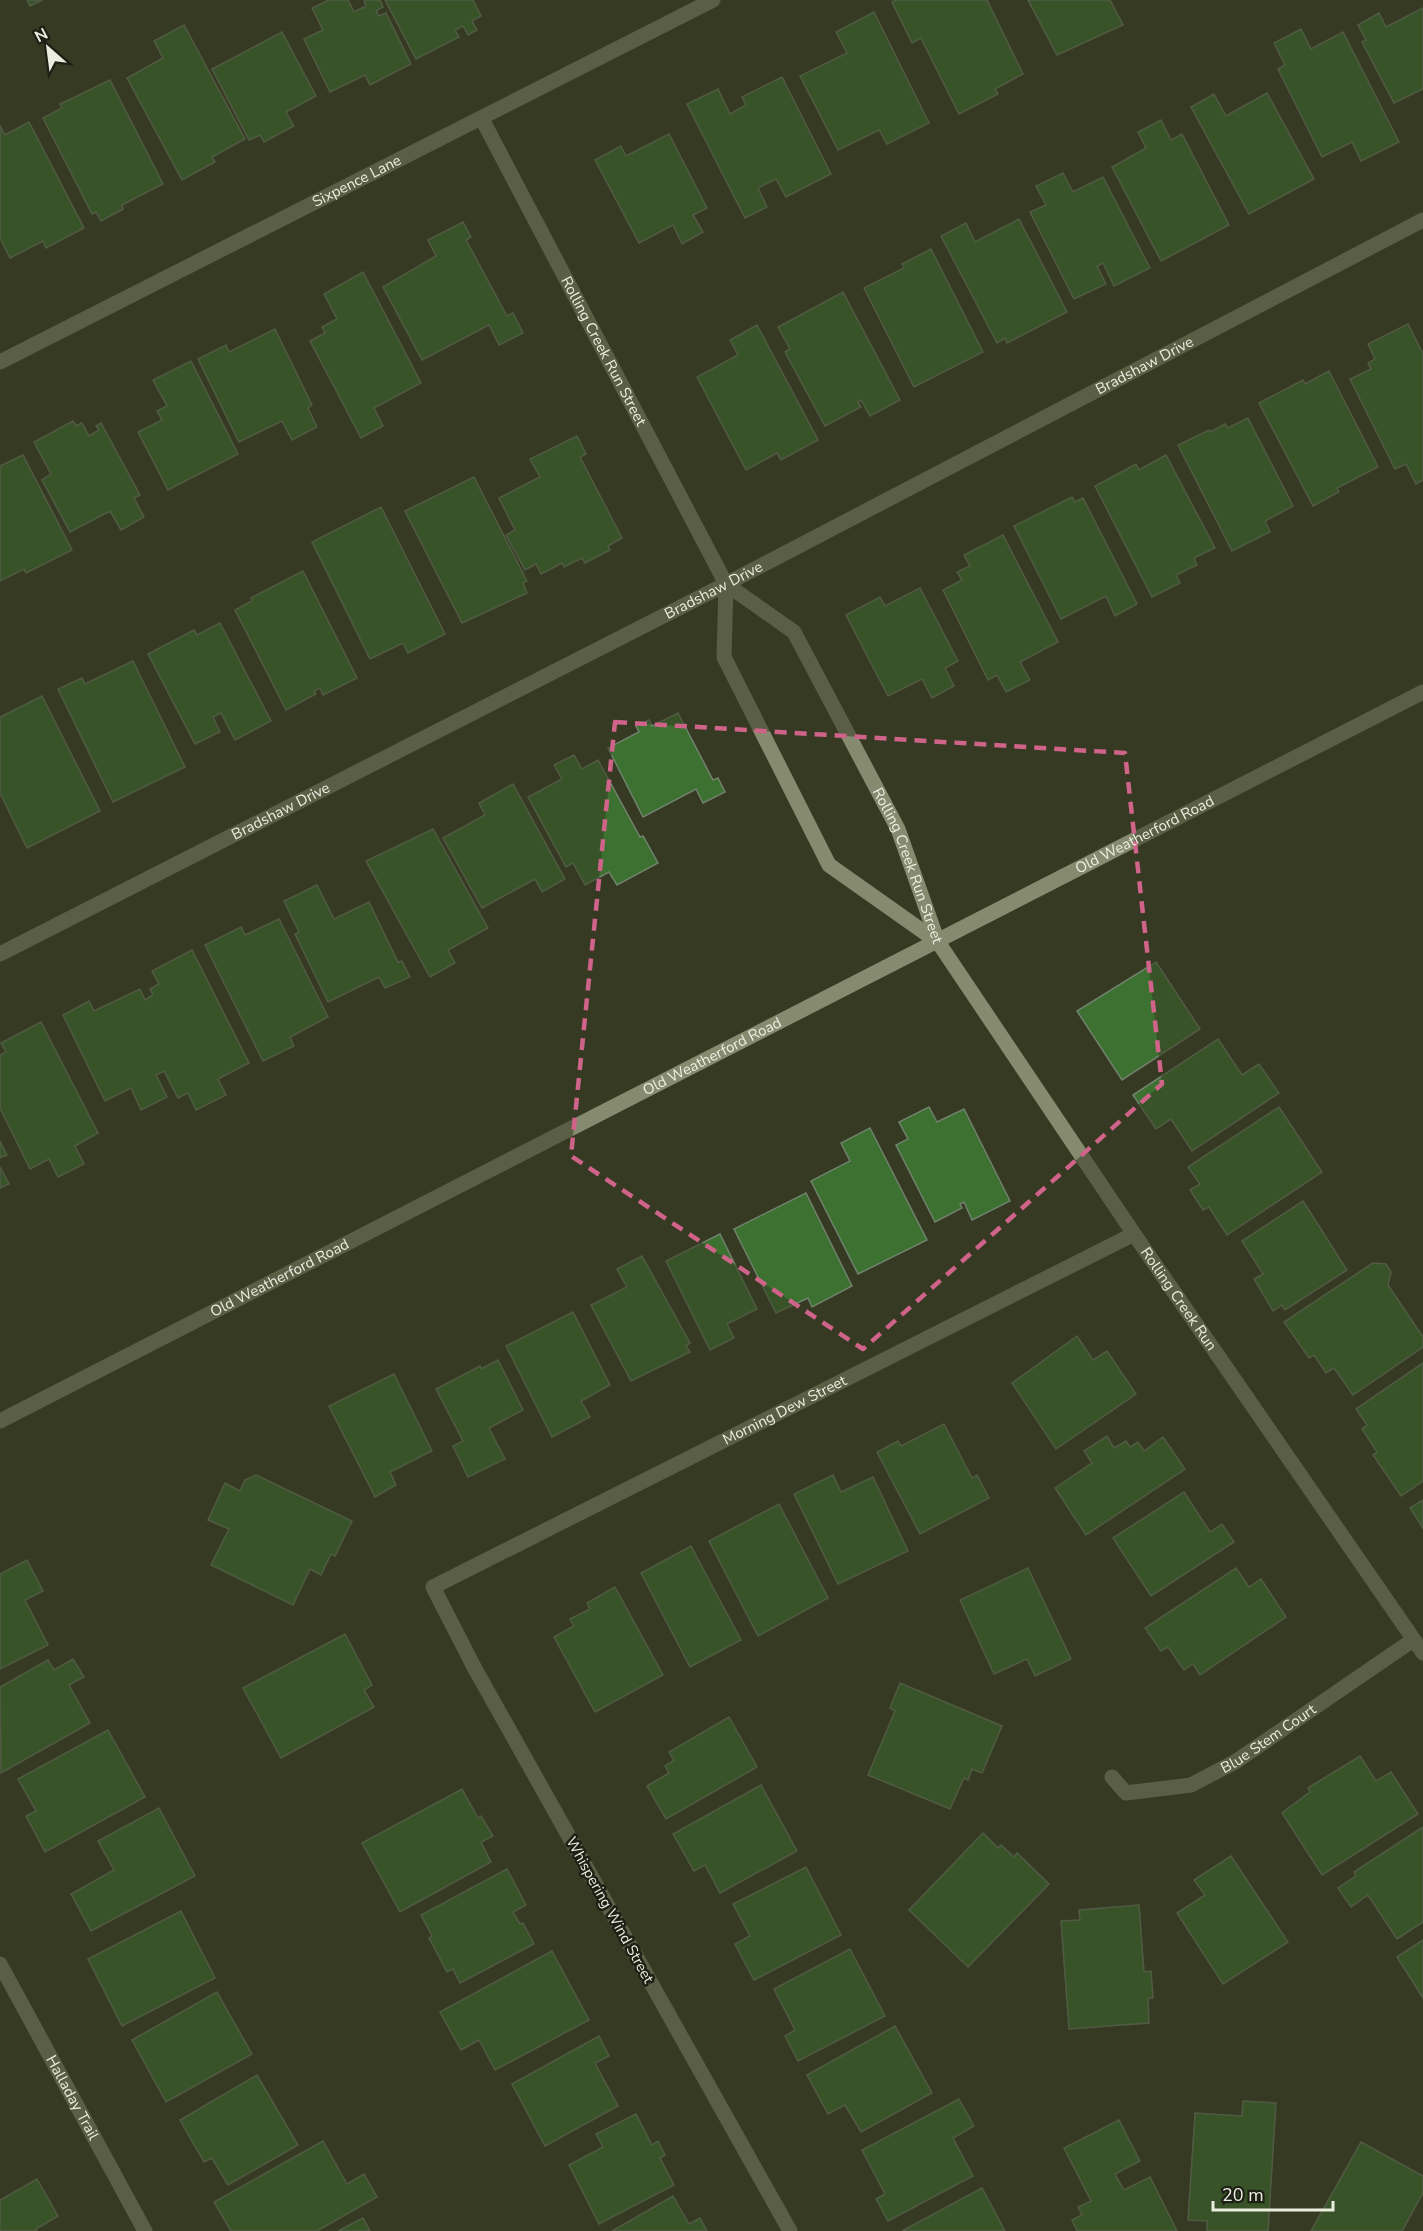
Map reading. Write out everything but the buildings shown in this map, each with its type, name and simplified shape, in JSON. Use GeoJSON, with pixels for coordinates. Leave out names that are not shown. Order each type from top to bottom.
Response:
{"type":"FeatureCollection","features":[{"type":"Feature","properties":{"kind":"street","name":"Sixpence Lane"},"geometry":{"type":"LineString","coordinates":[[0,362],[482,120],[713,0]]}},
{"type":"Feature","properties":{"kind":"street","name":"Rolling Creek Run Street"},"geometry":{"type":"LineString","coordinates":[[482,120],[726,584],[794,632],[897,829],[938,942]]}},
{"type":"Feature","properties":{"kind":"street","name":"Bradshaw Drive"},"geometry":{"type":"LineString","coordinates":[[0,954],[726,584],[1423,220]]}},
{"type":"Feature","properties":{"kind":"street","name":"Rolling Creek Run Street"},"geometry":{"type":"LineString","coordinates":[[726,584],[724,657],[829,865],[938,942]]}},
{"type":"Feature","properties":{"kind":"street","name":"Old Weatherford Road"},"geometry":{"type":"LineString","coordinates":[[0,1421],[1423,692]]}},
{"type":"Feature","properties":{"kind":"street","name":"Rolling Creek Run"},"geometry":{"type":"LineString","coordinates":[[938,942],[1134,1234],[1423,1653]]}},
{"type":"Feature","properties":{"kind":"street","name":"Morning Dew Street"},"geometry":{"type":"LineString","coordinates":[[433,1587],[1134,1234]]}},
{"type":"Feature","properties":{"kind":"street","name":"Whispering Wind Street"},"geometry":{"type":"LineString","coordinates":[[433,1587],[474,1667],[790,2231]]}},
{"type":"Feature","properties":{"kind":"street","name":"Blue Stem Court"},"geometry":{"type":"LineString","coordinates":[[1112,1777],[1126,1793],[1191,1785],[1235,1762],[1413,1640]]}},
{"type":"Feature","properties":{"kind":"street","name":"Halladay Trail"},"geometry":{"type":"LineString","coordinates":[[0,1965],[145,2231]]}},
{"type":"Feature","properties":{"kind":"highlighted area"},"geometry":{"type":"Polygon","coordinates":[[[615,722],[1125,753],[1162,1084],[863,1349],[571,1156],[615,722]]]}}]}
